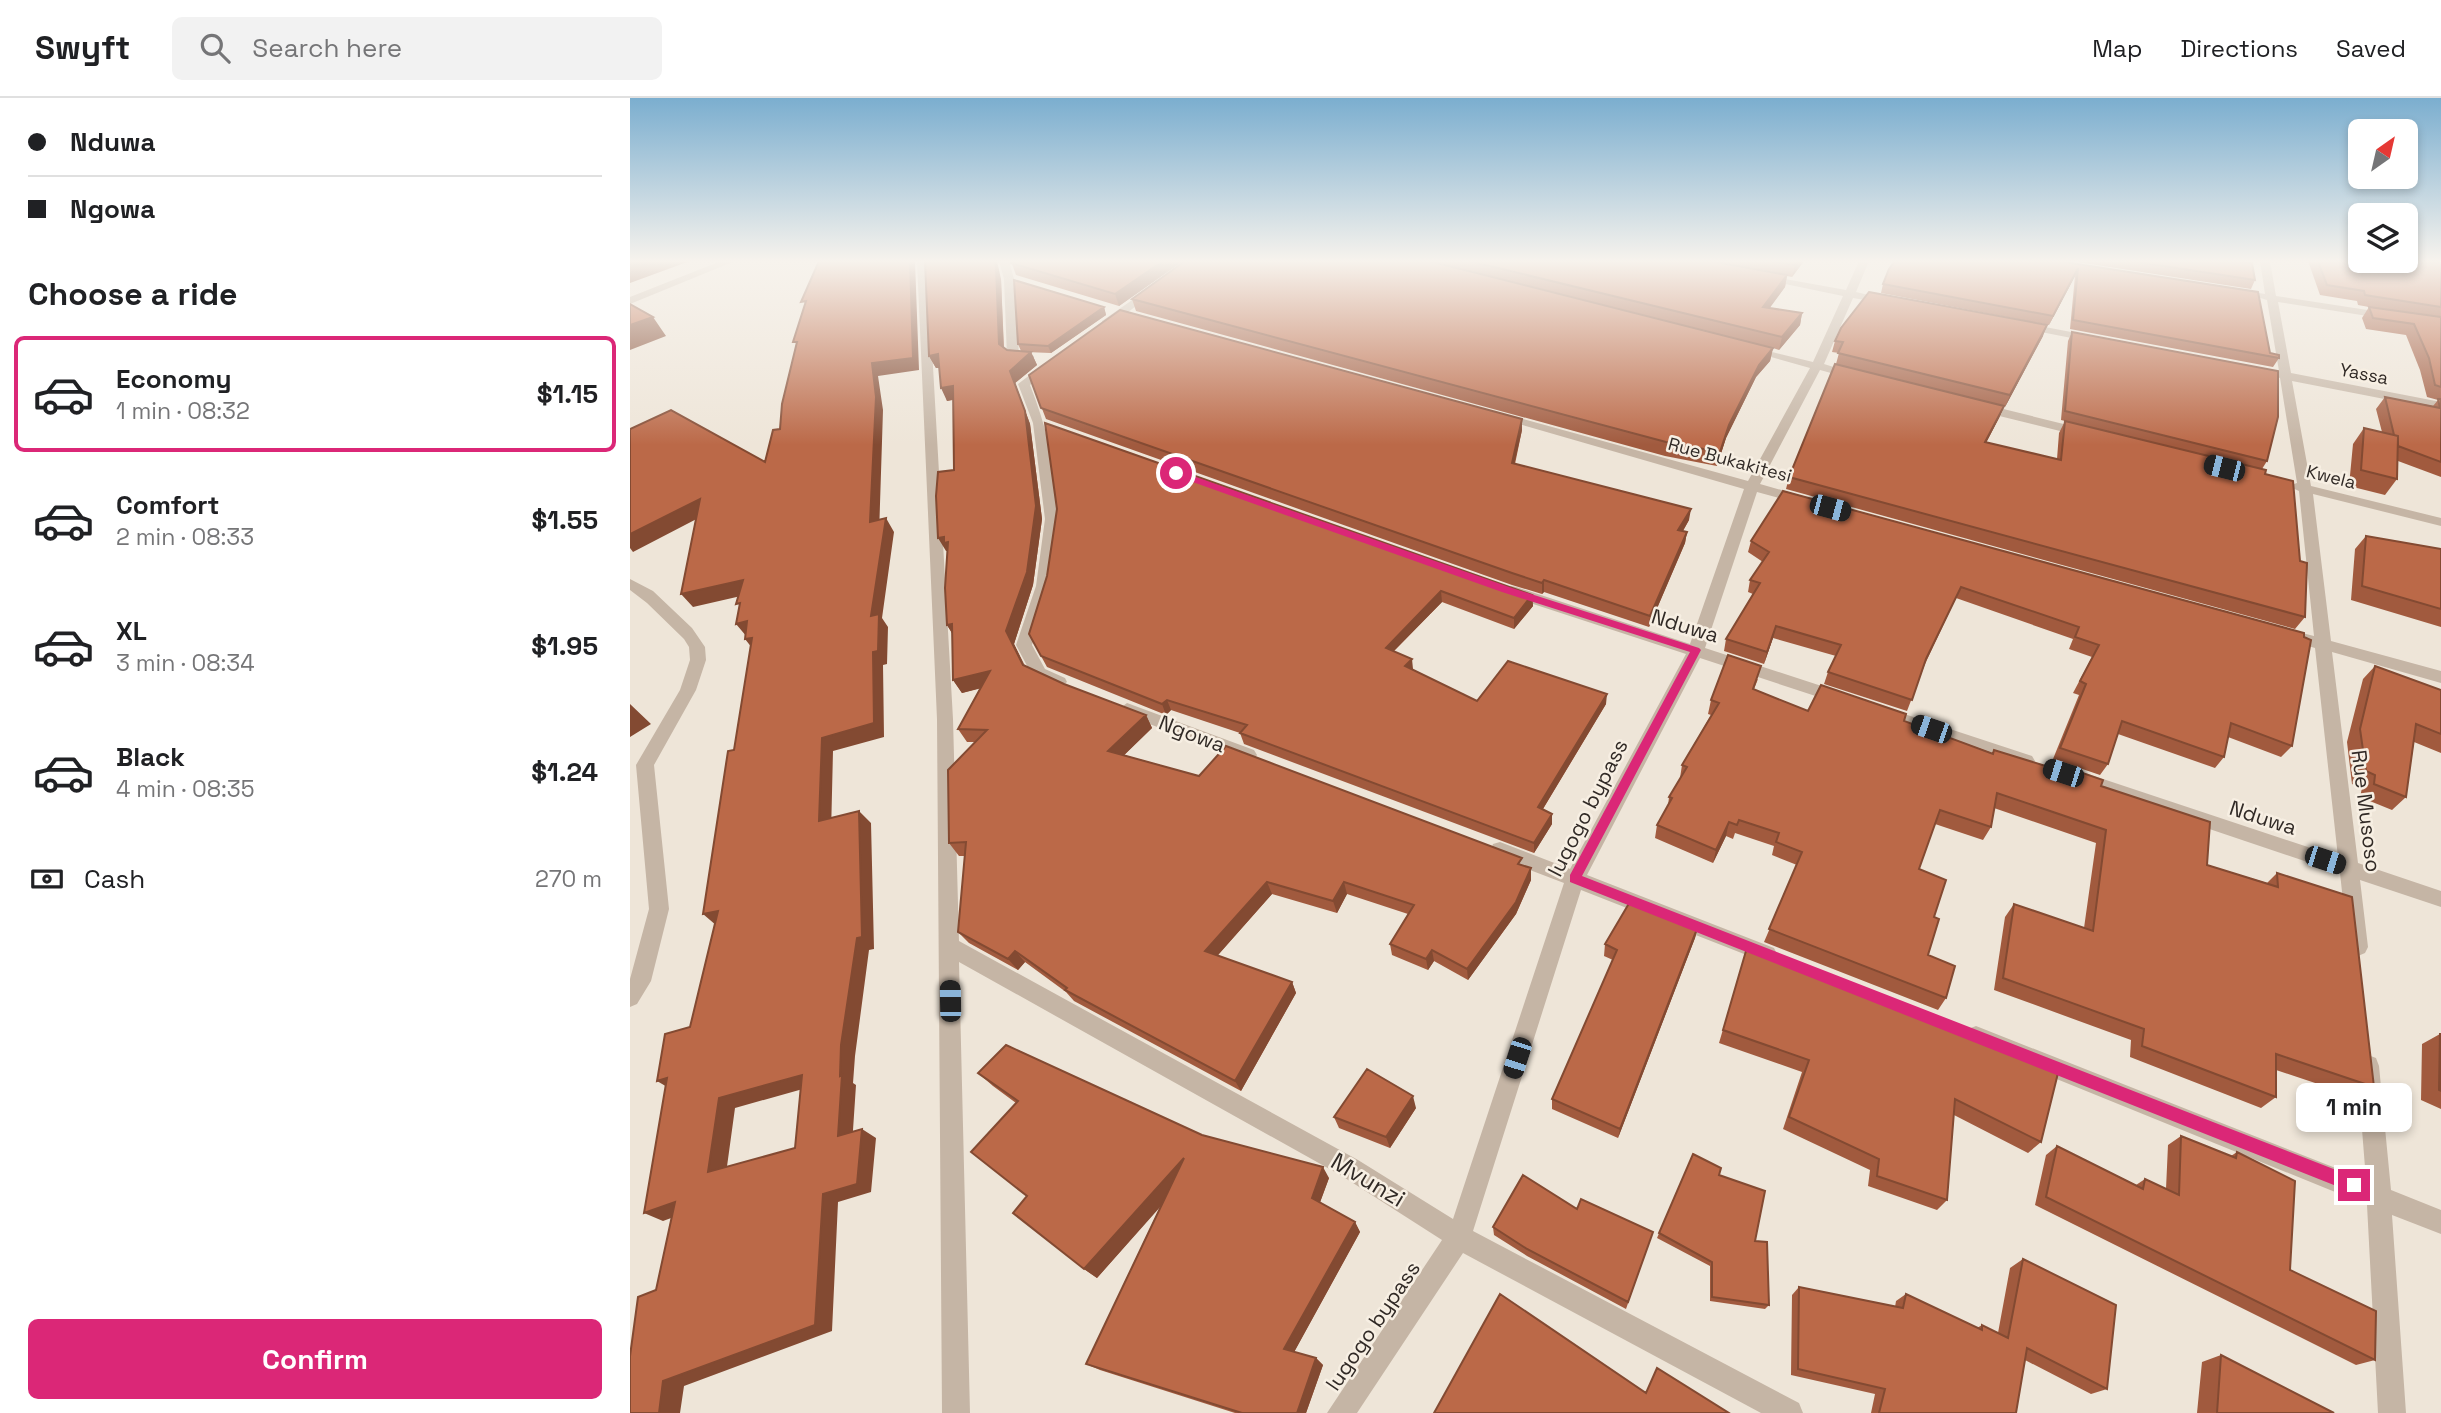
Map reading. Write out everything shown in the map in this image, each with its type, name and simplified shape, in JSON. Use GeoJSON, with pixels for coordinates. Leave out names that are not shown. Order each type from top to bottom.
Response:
{"type":"FeatureCollection","features":[{"type":"Feature","properties":{"kind":"street"},"geometry":{"type":"LineString","coordinates":[[925,322],[945,719],[956,1413]]}},
{"type":"Feature","properties":{"kind":"street"},"geometry":{"type":"LineString","coordinates":[[1014,322],[1013,357],[1054,360],[1024,384],[1045,425],[1052,519],[1043,586],[1024,645],[1039,673],[1078,691]]}},
{"type":"Feature","properties":{"kind":"street"},"geometry":{"type":"LineString","coordinates":[[1099,328],[1107,322]]}},
{"type":"Feature","properties":{"kind":"street","name":"lugogo bypass"},"geometry":{"type":"LineString","coordinates":[[1341,1413],[1459,1237],[1575,879],[1696,650],[1752,486],[1817,366],[1836,322]]}},
{"type":"Feature","properties":{"kind":"street","name":"Rue Musoso"},"geometry":{"type":"LineString","coordinates":[[2275,322],[2305,488],[2351,869],[2359,964]]}},
{"type":"Feature","properties":{"kind":"street"},"geometry":{"type":"LineString","coordinates":[[2013,324],[2108,342]]}},
{"type":"Feature","properties":{"kind":"street"},"geometry":{"type":"LineString","coordinates":[[1736,346],[1871,380]]}},
{"type":"Feature","properties":{"kind":"street","name":"Yassa"},"geometry":{"type":"LineString","coordinates":[[2258,371],[2441,406]]}},
{"type":"Feature","properties":{"kind":"street"},"geometry":{"type":"LineString","coordinates":[[1966,403],[2102,438]]}},
{"type":"Feature","properties":{"kind":"street","name":"Rue Bukakitesi"},"geometry":{"type":"LineString","coordinates":[[1484,412],[1819,505]]}},
{"type":"Feature","properties":{"kind":"street","name":"Kwela"},"geometry":{"type":"LineString","coordinates":[[2278,482],[2441,522]]}},
{"type":"Feature","properties":{"kind":"street"},"geometry":{"type":"LineString","coordinates":[[630,584],[644,591],[685,631],[696,646],[698,664],[687,693],[652,746],[645,765],[659,909],[641,981],[630,997]]}},
{"type":"Feature","properties":{"kind":"street","name":"Nduwa"},"geometry":{"type":"LineString","coordinates":[[1493,585],[2036,764]]}},
{"type":"Feature","properties":{"kind":"street"},"geometry":{"type":"LineString","coordinates":[[2282,632],[2441,677]]}},
{"type":"Feature","properties":{"kind":"street","name":"Ngowa"},"geometry":{"type":"LineString","coordinates":[[1104,701],[1261,760]]}},
{"type":"Feature","properties":{"kind":"street","name":"Nduwa"},"geometry":{"type":"LineString","coordinates":[[2063,773],[2441,899]]}},
{"type":"Feature","properties":{"kind":"street"},"geometry":{"type":"LineString","coordinates":[[1483,844],[1782,960]]}},
{"type":"Feature","properties":{"kind":"street","name":"Mvunzi"},"geometry":{"type":"LineString","coordinates":[[949,946],[1350,1168],[1459,1237],[1788,1413]]}},
{"type":"Feature","properties":{"kind":"street"},"geometry":{"type":"LineString","coordinates":[[1951,1027],[2379,1195],[2441,1222]]}},
{"type":"Feature","properties":{"kind":"street"},"geometry":{"type":"LineString","coordinates":[[2366,1046],[2394,1411]]}},
{"type":"Feature","properties":{"kind":"building"},"geometry":{"type":"Polygon","coordinates":[[[799,322],[912,322],[913,358],[872,363],[876,397],[870,522],[886,518],[871,616],[879,614],[878,651],[873,652],[874,723],[822,738],[819,821],[859,811],[862,937],[857,938],[841,1045],[838,1136],[862,1129],[857,1184],[823,1194],[815,1325],[663,1381],[659,1413],[630,1413],[630,1356],[638,1297],[656,1290],[675,1202],[644,1213],[667,1078],[657,1081],[665,1034],[690,1027],[718,911],[703,914],[728,751],[734,750],[752,638],[745,639],[747,621],[736,624],[740,603],[736,604],[743,580],[681,594],[700,499],[630,534],[630,429],[671,410],[765,462],[773,430],[780,429],[782,404],[797,342],[793,342],[799,322]],[[802,1075],[719,1098],[708,1172],[795,1148],[802,1075]]]}},
{"type":"Feature","properties":{"kind":"building"},"geometry":{"type":"Polygon","coordinates":[[[928,322],[998,322],[999,344],[1007,350],[1031,352],[1010,371],[1025,411],[1036,506],[1027,572],[1006,631],[1023,665],[1064,684],[1146,715],[1108,751],[1199,776],[1226,746],[1522,858],[1518,864],[1531,868],[1516,902],[1467,969],[1432,950],[1426,959],[1390,944],[1414,905],[1344,882],[1333,901],[1267,882],[1205,951],[1292,982],[1235,1081],[1065,990],[1067,988],[1015,951],[1008,959],[958,932],[966,842],[949,843],[948,770],[987,730],[958,729],[990,671],[953,680],[952,624],[947,625],[945,588],[948,542],[944,543],[944,537],[938,538],[936,496],[938,472],[954,470],[953,386],[941,388],[938,354],[929,356],[928,322]]]}},
{"type":"Feature","properties":{"kind":"building"},"geometry":{"type":"Polygon","coordinates":[[[1017,322],[1082,322],[1048,346],[1018,344],[1017,322]]]}},
{"type":"Feature","properties":{"kind":"building"},"geometry":{"type":"Polygon","coordinates":[[[1103,322],[1166,322],[1522,419],[1512,463],[1691,509],[1678,530],[1687,532],[1650,616],[1544,580],[1542,583],[1512,573],[1041,408],[1029,375],[1103,322]]]}},
{"type":"Feature","properties":{"kind":"building"},"geometry":{"type":"Polygon","coordinates":[[[1219,322],[1672,322],[1773,348],[1759,365],[1729,425],[1720,452],[1666,442],[1219,322]]]}},
{"type":"Feature","properties":{"kind":"building"},"geometry":{"type":"Polygon","coordinates":[[[1722,322],[1794,322],[1782,337],[1722,322]]]}},
{"type":"Feature","properties":{"kind":"building"},"geometry":{"type":"Polygon","coordinates":[[[1845,322],[2033,322],[2047,325],[2010,395],[1838,353],[1843,342],[1835,341],[1845,322]]]}},
{"type":"Feature","properties":{"kind":"building"},"geometry":{"type":"Polygon","coordinates":[[[2086,322],[2264,322],[2270,353],[2279,355],[2279,358],[2086,322]]]}},
{"type":"Feature","properties":{"kind":"building"},"geometry":{"type":"Polygon","coordinates":[[[2403,322],[2441,322],[2441,387],[2435,385],[2429,358],[2414,324],[2403,322]]]}},
{"type":"Feature","properties":{"kind":"building"},"geometry":{"type":"Polygon","coordinates":[[[2072,332],[2278,371],[2278,417],[2267,461],[2065,411],[2072,332]]]}},
{"type":"Feature","properties":{"kind":"building"},"geometry":{"type":"Polygon","coordinates":[[[1835,364],[2004,406],[1985,442],[2061,460],[2065,421],[2266,470],[2265,474],[2293,481],[2300,561],[2307,563],[2305,617],[1789,477],[1835,364]]]}},
{"type":"Feature","properties":{"kind":"building"},"geometry":{"type":"Polygon","coordinates":[[[2385,397],[2440,408],[2438,399],[2441,399],[2441,462],[2398,446],[2398,436],[2394,435],[2385,397]]]}},
{"type":"Feature","properties":{"kind":"building"},"geometry":{"type":"Polygon","coordinates":[[[1045,423],[1532,595],[1514,618],[1441,591],[1386,648],[1412,659],[1405,666],[1477,701],[1508,661],[1607,694],[1538,807],[1552,814],[1534,843],[1240,733],[1247,725],[1167,700],[1162,704],[1041,656],[1029,634],[1047,576],[1057,509],[1045,423]]]}},
{"type":"Feature","properties":{"kind":"building"},"geometry":{"type":"Polygon","coordinates":[[[2364,428],[2398,436],[2397,479],[2361,470],[2364,428]]]}},
{"type":"Feature","properties":{"kind":"building"},"geometry":{"type":"Polygon","coordinates":[[[1783,491],[2304,633],[2304,637],[2311,640],[2292,746],[2231,723],[2224,757],[2122,721],[2108,764],[2060,748],[2086,684],[2080,681],[2099,645],[2075,637],[2079,627],[1961,587],[1926,659],[1912,700],[1828,672],[1841,645],[1776,626],[1767,652],[1726,639],[1760,583],[1750,580],[1769,552],[1751,541],[1783,491]]]}},
{"type":"Feature","properties":{"kind":"building"},"geometry":{"type":"Polygon","coordinates":[[[2366,536],[2441,549],[2441,609],[2362,586],[2366,536]]]}},
{"type":"Feature","properties":{"kind":"building"},"geometry":{"type":"Polygon","coordinates":[[[1728,655],[1761,666],[1753,689],[1808,711],[1821,685],[1906,714],[1904,721],[1993,754],[1994,750],[2052,768],[2054,763],[2103,780],[2101,786],[2210,822],[2207,865],[2278,887],[2277,873],[2352,897],[2374,1087],[2276,1054],[2276,1097],[2142,1046],[2144,1029],[2003,978],[2014,904],[2093,931],[2106,830],[1997,793],[1991,827],[1940,810],[1919,869],[1946,880],[1934,917],[1939,919],[1928,955],[1955,966],[1946,998],[1769,929],[1802,852],[1776,842],[1779,833],[1739,820],[1737,825],[1729,822],[1716,850],[1657,825],[1672,798],[1669,797],[1687,767],[1682,765],[1719,703],[1711,700],[1728,655]]]}},
{"type":"Feature","properties":{"kind":"building"},"geometry":{"type":"Polygon","coordinates":[[[2375,666],[2441,690],[2441,734],[2416,724],[2406,797],[2374,784],[2375,775],[2366,771],[2360,729],[2375,666]]]}},
{"type":"Feature","properties":{"kind":"building"},"geometry":{"type":"Polygon","coordinates":[[[1631,900],[1698,926],[1620,1129],[1552,1099],[1617,950],[1605,944],[1631,900]]]}},
{"type":"Feature","properties":{"kind":"building"},"geometry":{"type":"Polygon","coordinates":[[[1748,944],[1969,1032],[2058,1073],[2041,1142],[1955,1099],[1947,1200],[1877,1176],[1879,1159],[1789,1117],[1809,1060],[1723,1030],[1748,944]]]}},
{"type":"Feature","properties":{"kind":"building"},"geometry":{"type":"Polygon","coordinates":[[[2441,1034],[2441,1091],[2439,1090],[2441,1034]]]}},
{"type":"Feature","properties":{"kind":"building"},"geometry":{"type":"Polygon","coordinates":[[[1006,1045],[1202,1135],[1323,1167],[1312,1198],[1355,1222],[1284,1349],[1316,1358],[1297,1413],[1242,1413],[1086,1364],[1184,1158],[1084,1269],[1013,1213],[1027,1196],[971,1152],[1018,1101],[978,1073],[1006,1045]]]}},
{"type":"Feature","properties":{"kind":"building"},"geometry":{"type":"Polygon","coordinates":[[[1367,1069],[1413,1096],[1386,1137],[1334,1117],[1367,1069]]]}},
{"type":"Feature","properties":{"kind":"building"},"geometry":{"type":"Polygon","coordinates":[[[2181,1136],[2236,1158],[2237,1152],[2295,1181],[2290,1270],[2376,1311],[2375,1360],[2046,1197],[2057,1146],[2143,1189],[2145,1179],[2179,1195],[2181,1136]]]}},
{"type":"Feature","properties":{"kind":"building"},"geometry":{"type":"Polygon","coordinates":[[[1693,1154],[1721,1168],[1719,1175],[1765,1191],[1755,1241],[1767,1242],[1769,1305],[1712,1297],[1712,1262],[1659,1233],[1693,1154]]]}},
{"type":"Feature","properties":{"kind":"building"},"geometry":{"type":"Polygon","coordinates":[[[1523,1175],[1577,1209],[1581,1199],[1653,1232],[1628,1302],[1527,1249],[1493,1227],[1523,1175]]]}},
{"type":"Feature","properties":{"kind":"building"},"geometry":{"type":"Polygon","coordinates":[[[2023,1259],[2116,1305],[2107,1389],[2027,1348],[2016,1413],[1879,1413],[1885,1389],[1798,1369],[1799,1287],[1903,1308],[1906,1294],[1982,1330],[1982,1325],[2008,1338],[2023,1259]]]}},
{"type":"Feature","properties":{"kind":"building"},"geometry":{"type":"Polygon","coordinates":[[[1500,1294],[1646,1393],[1657,1368],[1729,1413],[1434,1413],[1500,1294]]]}},
{"type":"Feature","properties":{"kind":"building"},"geometry":{"type":"Polygon","coordinates":[[[2221,1355],[2334,1413],[2217,1413],[2221,1355]]]}},
{"type":"Feature","properties":{"kind":"route"},"geometry":{"type":"LineString","coordinates":[[1176,473],[1506,590],[1696,650],[1575,879],[2354,1185]]}}]}
